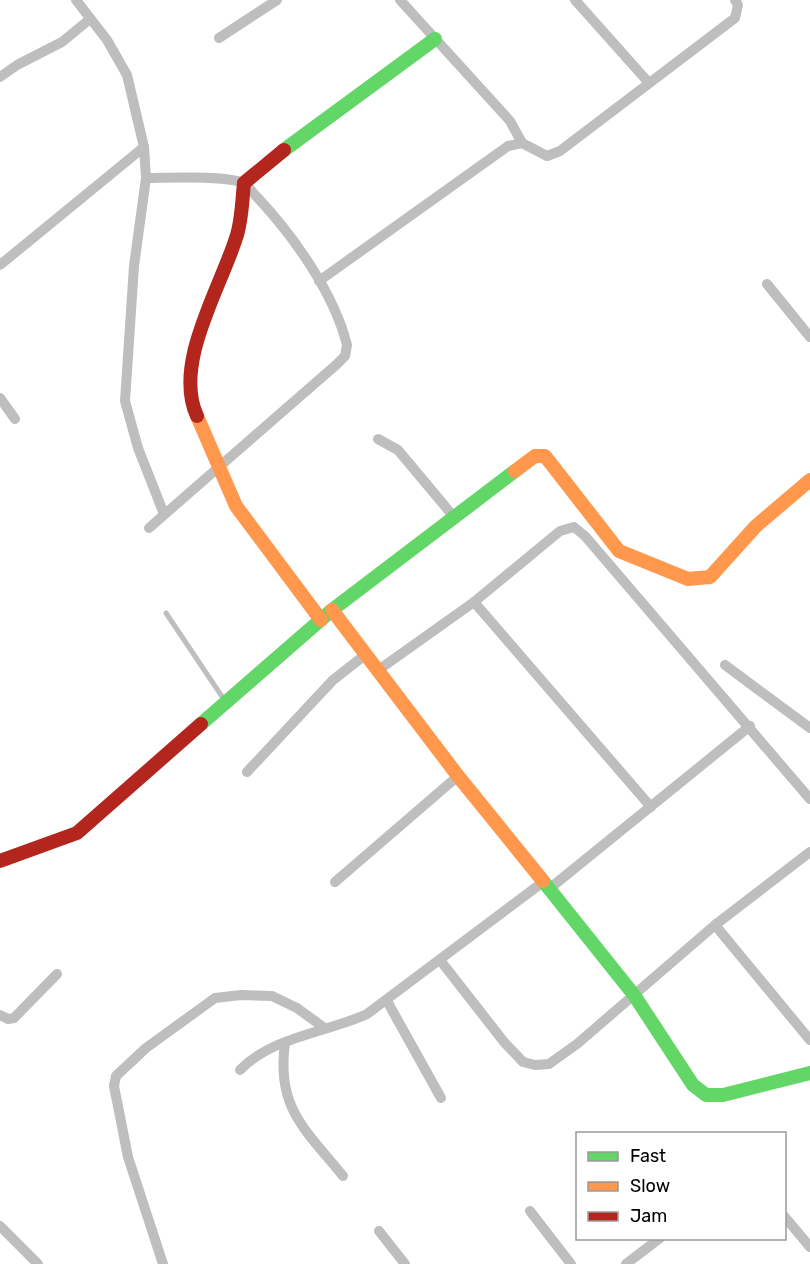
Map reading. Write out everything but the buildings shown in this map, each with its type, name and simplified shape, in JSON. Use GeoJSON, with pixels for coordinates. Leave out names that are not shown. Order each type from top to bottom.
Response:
{"type":"FeatureCollection","features":[{"type":"Feature","properties":{"kind":"street"},"geometry":{"type":"LineString","coordinates":[[76,0],[107,40],[127,75],[144,147],[146,178],[134,266],[125,401],[138,448],[164,514]]}},
{"type":"Feature","properties":{"kind":"street"},"geometry":{"type":"LineString","coordinates":[[219,38],[277,0]]}},
{"type":"Feature","properties":{"kind":"street"},"geometry":{"type":"LineString","coordinates":[[400,0],[510,121],[522,143],[547,156],[560,151],[735,18],[738,5],[735,0]]}},
{"type":"Feature","properties":{"kind":"street"},"geometry":{"type":"LineString","coordinates":[[575,0],[649,83]]}},
{"type":"Feature","properties":{"kind":"street"},"geometry":{"type":"LineString","coordinates":[[0,77],[17,65],[62,42],[90,19]]}},
{"type":"Feature","properties":{"kind":"street"},"geometry":{"type":"LineString","coordinates":[[435,39],[298,138],[244,183],[237,236],[200,334],[189,376],[190,394],[195,412],[220,465],[236,507],[327,615],[365,655],[458,776],[634,995],[693,1085],[706,1095],[723,1095],[810,1073]]}},
{"type":"Feature","properties":{"kind":"street"},"geometry":{"type":"LineString","coordinates":[[319,281],[508,146],[522,143]]}},
{"type":"Feature","properties":{"kind":"street"},"geometry":{"type":"LineString","coordinates":[[0,265],[144,147]]}},
{"type":"Feature","properties":{"kind":"street"},"geometry":{"type":"LineString","coordinates":[[146,178],[222,180],[244,183],[271,211],[319,281],[345,335],[347,345],[345,356],[149,528]]}},
{"type":"Feature","properties":{"kind":"street"},"geometry":{"type":"LineString","coordinates":[[767,284],[810,337]]}},
{"type":"Feature","properties":{"kind":"street"},"geometry":{"type":"LineString","coordinates":[[0,398],[15,419]]}},
{"type":"Feature","properties":{"kind":"street"},"geometry":{"type":"LineString","coordinates":[[378,440],[398,450],[454,517]]}},
{"type":"Feature","properties":{"kind":"street"},"geometry":{"type":"LineString","coordinates":[[0,861],[18,850],[65,841],[327,615],[535,456],[545,456],[619,551],[688,579],[710,577],[765,518],[810,480]]}},
{"type":"Feature","properties":{"kind":"street"},"geometry":{"type":"LineString","coordinates":[[377,671],[474,602],[560,531],[574,527],[585,536],[750,726],[810,799]]}},
{"type":"Feature","properties":{"kind":"street"},"geometry":{"type":"LineString","coordinates":[[474,602],[651,807]]}},
{"type":"Feature","properties":{"kind":"street"},"geometry":{"type":"LineString","coordinates":[[247,772],[333,680],[365,655]]}},
{"type":"Feature","properties":{"kind":"street"},"geometry":{"type":"LineString","coordinates":[[725,664],[810,728]]}},
{"type":"Feature","properties":{"kind":"street"},"geometry":{"type":"LineString","coordinates":[[240,1070],[250,1060],[285,1043],[323,1027],[344,1024],[387,1001],[651,807],[750,726]]}},
{"type":"Feature","properties":{"kind":"street"},"geometry":{"type":"LineString","coordinates":[[335,882],[458,776]]}},
{"type":"Feature","properties":{"kind":"street"},"geometry":{"type":"LineString","coordinates":[[440,960],[504,1042],[524,1062],[535,1065],[549,1064],[715,925],[810,852]]}},
{"type":"Feature","properties":{"kind":"street"},"geometry":{"type":"LineString","coordinates":[[715,925],[810,1040]]}},
{"type":"Feature","properties":{"kind":"street"},"geometry":{"type":"LineString","coordinates":[[0,1015],[8,1019],[14,1018],[57,974]]}},
{"type":"Feature","properties":{"kind":"street"},"geometry":{"type":"LineString","coordinates":[[163,1264],[128,1157],[114,1086],[116,1076],[146,1048],[215,998],[241,995],[272,996],[297,1008],[323,1027]]}},
{"type":"Feature","properties":{"kind":"street"},"geometry":{"type":"LineString","coordinates":[[387,1001],[441,1098]]}},
{"type":"Feature","properties":{"kind":"street"},"geometry":{"type":"LineString","coordinates":[[285,1043],[282,1068],[285,1092],[292,1113],[343,1176]]}},
{"type":"Feature","properties":{"kind":"street"},"geometry":{"type":"LineString","coordinates":[[530,1211],[571,1264]]}},
{"type":"Feature","properties":{"kind":"street"},"geometry":{"type":"LineString","coordinates":[[786,1218],[810,1247]]}},
{"type":"Feature","properties":{"kind":"street"},"geometry":{"type":"LineString","coordinates":[[0,1226],[38,1264]]}},
{"type":"Feature","properties":{"kind":"street"},"geometry":{"type":"LineString","coordinates":[[379,1231],[405,1264]]}},
{"type":"Feature","properties":{"kind":"street"},"geometry":{"type":"LineString","coordinates":[[626,1264],[659,1240]]}},
{"type":"Feature","properties":{"kind":"lane"},"geometry":{"type":"LineString","coordinates":[[166,613],[226,702]]}},
{"type":"Feature","properties":{"kind":"traffic: fast"},"geometry":{"type":"LineString","coordinates":[[284,150],[435,39]]}},
{"type":"Feature","properties":{"kind":"traffic: fast"},"geometry":{"type":"LineString","coordinates":[[201,724],[332,610],[515,471]]}},
{"type":"Feature","properties":{"kind":"traffic: fast"},"geometry":{"type":"LineString","coordinates":[[543,881],[634,995],[693,1085],[706,1095],[723,1095],[810,1073]]}},
{"type":"Feature","properties":{"kind":"traffic: slow"},"geometry":{"type":"LineString","coordinates":[[197,416],[236,506],[321,620]]}},
{"type":"Feature","properties":{"kind":"traffic: slow"},"geometry":{"type":"LineString","coordinates":[[515,471],[535,456],[545,456],[619,551],[688,579],[710,577],[756,526],[810,480]]}},
{"type":"Feature","properties":{"kind":"traffic: slow"},"geometry":{"type":"LineString","coordinates":[[332,610],[458,776],[543,881]]}},
{"type":"Feature","properties":{"kind":"traffic: jam"},"geometry":{"type":"LineString","coordinates":[[197,416],[191,396],[191,373],[195,350],[210,303],[238,231],[244,183],[284,150]]}},
{"type":"Feature","properties":{"kind":"traffic: jam"},"geometry":{"type":"LineString","coordinates":[[0,861],[77,833],[201,724]]}}]}
